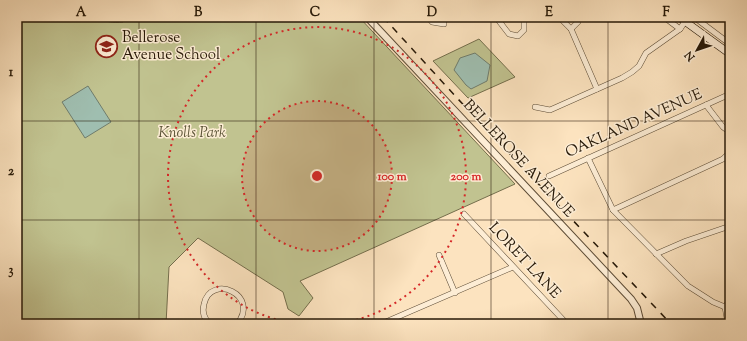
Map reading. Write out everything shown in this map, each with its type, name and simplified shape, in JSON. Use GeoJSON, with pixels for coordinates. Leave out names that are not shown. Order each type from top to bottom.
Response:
{"type":"FeatureCollection","features":[{"type":"Feature","properties":{"kind":"main road"},"geometry":{"type":"LineString","coordinates":[[684,18],[730,54]]}},
{"type":"Feature","properties":{"kind":"street","name":"BELLEROSE AVENUE"},"geometry":{"type":"LineString","coordinates":[[367,17],[631,299],[637,308],[641,324]]}},
{"type":"Feature","properties":{"kind":"street"},"geometry":{"type":"LineString","coordinates":[[428,17],[432,22],[444,24]]}},
{"type":"Feature","properties":{"kind":"street"},"geometry":{"type":"LineString","coordinates":[[502,17],[499,21],[509,34],[518,36],[524,30],[524,17]]}},
{"type":"Feature","properties":{"kind":"street"},"geometry":{"type":"LineString","coordinates":[[560,17],[571,29],[597,89]]}},
{"type":"Feature","properties":{"kind":"street"},"geometry":{"type":"LineString","coordinates":[[571,29],[578,22],[577,17]]}},
{"type":"Feature","properties":{"kind":"street"},"geometry":{"type":"LineString","coordinates":[[664,17],[680,28]]}},
{"type":"Feature","properties":{"kind":"street"},"geometry":{"type":"LineString","coordinates":[[694,17],[730,44]]}},
{"type":"Feature","properties":{"kind":"street"},"geometry":{"type":"LineString","coordinates":[[535,107],[550,110],[622,78],[639,66],[646,53],[680,28],[684,18]]}},
{"type":"Feature","properties":{"kind":"street","name":"OAKLAND AVENUE"},"geometry":{"type":"LineString","coordinates":[[548,176],[730,94]]}},
{"type":"Feature","properties":{"kind":"street"},"geometry":{"type":"LineString","coordinates":[[706,105],[723,127],[730,132]]}},
{"type":"Feature","properties":{"kind":"street"},"geometry":{"type":"LineString","coordinates":[[614,210],[723,159],[730,152]]}},
{"type":"Feature","properties":{"kind":"street"},"geometry":{"type":"LineString","coordinates":[[588,158],[607,199],[614,210],[688,286],[713,302],[725,307]]}},
{"type":"Feature","properties":{"kind":"street","name":"LORET LANE"},"geometry":{"type":"LineString","coordinates":[[464,214],[567,324]]}},
{"type":"Feature","properties":{"kind":"street"},"geometry":{"type":"LineString","coordinates":[[656,254],[686,241],[730,226]]}},
{"type":"Feature","properties":{"kind":"street"},"geometry":{"type":"LineString","coordinates":[[439,255],[455,293]]}},
{"type":"Feature","properties":{"kind":"street"},"geometry":{"type":"LineString","coordinates":[[381,324],[513,267]]}},
{"type":"Feature","properties":{"kind":"street"},"geometry":{"type":"LineString","coordinates":[[210,324],[204,315],[203,308],[205,301],[208,295],[221,289],[227,289],[233,292],[242,301],[243,313],[237,324]]}},
{"type":"Feature","properties":{"kind":"street"},"geometry":{"type":"LineString","coordinates":[[728,324],[725,307],[730,300]]}},
{"type":"Feature","properties":{"kind":"green space","name":"Knolls Park"},"geometry":{"type":"Polygon","coordinates":[[[17,17],[96,17],[106,21],[123,22],[117,17],[359,17],[515,184],[300,281],[313,298],[299,316],[288,309],[283,292],[198,238],[169,267],[166,324],[17,324],[17,17]]]}},
{"type":"Feature","properties":{"kind":"green space"},"geometry":{"type":"Polygon","coordinates":[[[479,39],[515,77],[468,98],[433,61],[479,39]]]}},
{"type":"Feature","properties":{"kind":"shaded area"},"geometry":{"type":"Polygon","coordinates":[[[475,53],[490,65],[487,81],[471,89],[454,70],[460,58],[475,53]]]}},
{"type":"Feature","properties":{"kind":"shaded area"},"geometry":{"type":"Polygon","coordinates":[[[88,86],[111,122],[85,138],[62,102],[88,86]]]}},
{"type":"Feature","properties":{"kind":"railway"},"geometry":{"type":"LineString","coordinates":[[383,17],[458,99],[671,324]]}},
{"type":"Feature","properties":{"kind":"place","name":"Bellerose Avenue School"},"geometry":{"type":"Point","coordinates":[106,47]}}]}
